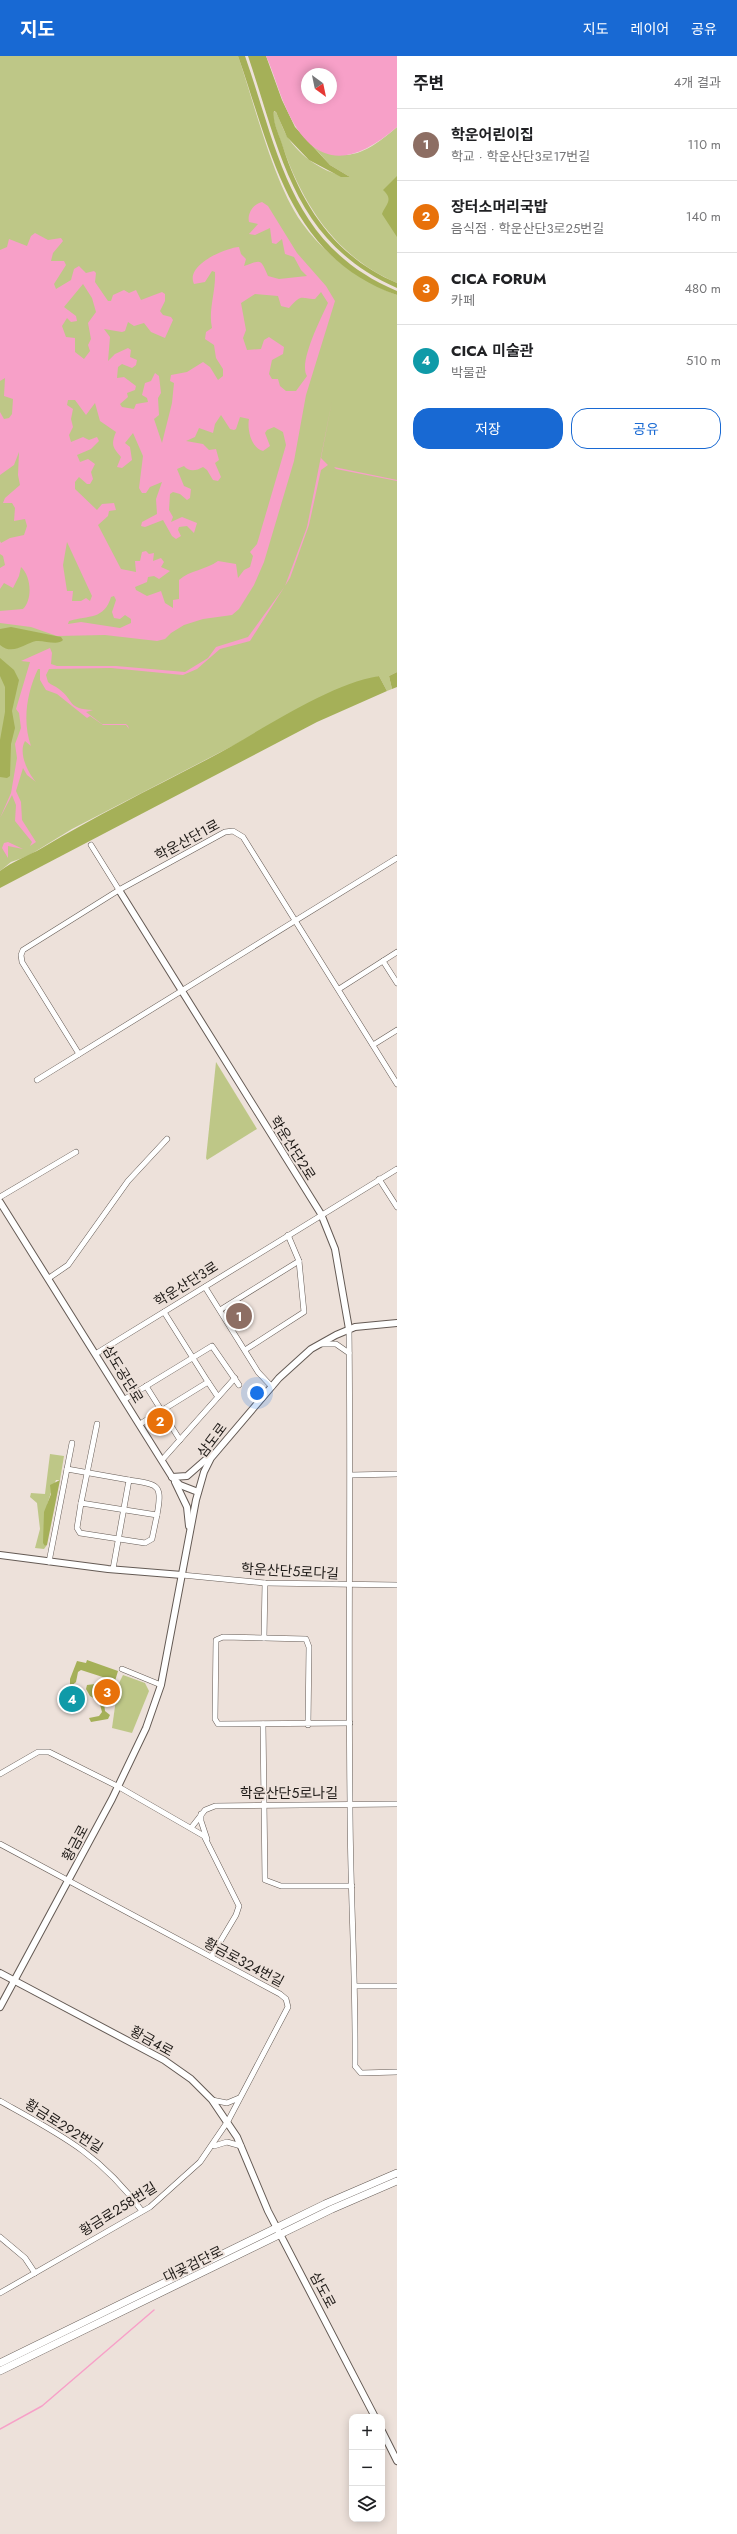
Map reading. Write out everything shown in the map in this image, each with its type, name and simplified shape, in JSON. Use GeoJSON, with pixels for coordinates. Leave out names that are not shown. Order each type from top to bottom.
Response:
{"type":"FeatureCollection","features":[{"type":"Feature","properties":{"kind":"main road","name":"대곶검단로"},"geometry":{"type":"LineString","coordinates":[[0,2363],[276,2227],[372,2182],[397,2173]]}},
{"type":"Feature","properties":{"kind":"main road","name":"대곶검단로"},"geometry":{"type":"LineString","coordinates":[[0,2371],[280,2235],[397,2181]]}},
{"type":"Feature","properties":{"kind":"street","name":"학운산단1로"},"geometry":{"type":"LineString","coordinates":[[119,890],[225,832],[234,831],[243,837],[397,1084]]}},
{"type":"Feature","properties":{"kind":"street","name":"학운산단2로"},"geometry":{"type":"LineString","coordinates":[[91,845],[321,1214],[335,1249],[349,1330]]}},
{"type":"Feature","properties":{"kind":"street"},"geometry":{"type":"LineString","coordinates":[[37,1080],[182,992],[295,920],[397,858]]}},
{"type":"Feature","properties":{"kind":"street"},"geometry":{"type":"LineString","coordinates":[[79,1054],[25,967],[21,959],[21,953],[38,940],[119,890]]}},
{"type":"Feature","properties":{"kind":"street"},"geometry":{"type":"LineString","coordinates":[[338,989],[397,952]]}},
{"type":"Feature","properties":{"kind":"street"},"geometry":{"type":"LineString","coordinates":[[383,961],[397,983]]}},
{"type":"Feature","properties":{"kind":"street"},"geometry":{"type":"LineString","coordinates":[[373,1045],[397,1030]]}},
{"type":"Feature","properties":{"kind":"street"},"geometry":{"type":"LineString","coordinates":[[49,1278],[68,1265],[128,1180],[167,1139]]}},
{"type":"Feature","properties":{"kind":"street"},"geometry":{"type":"LineString","coordinates":[[0,1197],[76,1152]]}},
{"type":"Feature","properties":{"kind":"street","name":"학운산단3로"},"geometry":{"type":"LineString","coordinates":[[97,1353],[397,1168]]}},
{"type":"Feature","properties":{"kind":"street"},"geometry":{"type":"LineString","coordinates":[[379,1179],[397,1207]]}},
{"type":"Feature","properties":{"kind":"street","name":"삼도공단로"},"geometry":{"type":"LineString","coordinates":[[0,1202],[97,1353],[172,1477],[180,1485],[198,1492]]}},
{"type":"Feature","properties":{"kind":"street"},"geometry":{"type":"LineString","coordinates":[[245,1350],[304,1312],[299,1261],[288,1235]]}},
{"type":"Feature","properties":{"kind":"street"},"geometry":{"type":"LineString","coordinates":[[220,1310],[299,1261]]}},
{"type":"Feature","properties":{"kind":"street"},"geometry":{"type":"LineString","coordinates":[[205,1287],[261,1377],[272,1387]]}},
{"type":"Feature","properties":{"kind":"street"},"geometry":{"type":"LineString","coordinates":[[164,1312],[218,1397]]}},
{"type":"Feature","properties":{"kind":"street","name":"삼도로"},"geometry":{"type":"LineString","coordinates":[[160,1685],[198,1492],[207,1465],[223,1442],[291,1365],[319,1344],[349,1330],[363,1326],[397,1323]]}},
{"type":"Feature","properties":{"kind":"street"},"geometry":{"type":"LineString","coordinates":[[349,1330],[351,1474],[350,1804],[356,1986],[356,2069],[361,2073],[397,2072]]}},
{"type":"Feature","properties":{"kind":"street"},"geometry":{"type":"LineString","coordinates":[[319,1344],[336,1344],[349,1353]]}},
{"type":"Feature","properties":{"kind":"street"},"geometry":{"type":"LineString","coordinates":[[125,1399],[212,1346],[239,1385]]}},
{"type":"Feature","properties":{"kind":"street"},"geometry":{"type":"LineString","coordinates":[[162,1460],[234,1378]]}},
{"type":"Feature","properties":{"kind":"street"},"geometry":{"type":"LineString","coordinates":[[140,1424],[208,1382]]}},
{"type":"Feature","properties":{"kind":"street"},"geometry":{"type":"LineString","coordinates":[[146,1386],[180,1440]]}},
{"type":"Feature","properties":{"kind":"street"},"geometry":{"type":"LineString","coordinates":[[67,1469],[87,1473],[153,1484],[158,1488],[161,1496],[149,1543],[78,1532],[81,1503],[87,1473],[97,1424]]}},
{"type":"Feature","properties":{"kind":"street"},"geometry":{"type":"LineString","coordinates":[[172,1477],[181,1478],[189,1474],[223,1442]]}},
{"type":"Feature","properties":{"kind":"street"},"geometry":{"type":"LineString","coordinates":[[49,1562],[72,1443]]}},
{"type":"Feature","properties":{"kind":"street"},"geometry":{"type":"LineString","coordinates":[[351,1474],[397,1474]]}},
{"type":"Feature","properties":{"kind":"street"},"geometry":{"type":"LineString","coordinates":[[172,1477],[187,1507],[189,1535]]}},
{"type":"Feature","properties":{"kind":"street"},"geometry":{"type":"LineString","coordinates":[[113,1570],[129,1480]]}},
{"type":"Feature","properties":{"kind":"street"},"geometry":{"type":"LineString","coordinates":[[81,1503],[157,1515]]}},
{"type":"Feature","properties":{"kind":"street"},"geometry":{"type":"LineString","coordinates":[[0,1555],[113,1570],[182,1575]]}},
{"type":"Feature","properties":{"kind":"street","name":"학운산단5로다길"},"geometry":{"type":"LineString","coordinates":[[182,1575],[264,1583],[397,1585]]}},
{"type":"Feature","properties":{"kind":"street"},"geometry":{"type":"LineString","coordinates":[[264,1583],[264,1638]]}},
{"type":"Feature","properties":{"kind":"street"},"geometry":{"type":"LineString","coordinates":[[308,1725],[308,1642],[304,1638],[220,1638],[216,1640],[214,1646],[216,1722],[220,1725],[308,1725],[350,1723]]}},
{"type":"Feature","properties":{"kind":"street"},"geometry":{"type":"LineString","coordinates":[[122,1670],[160,1685]]}},
{"type":"Feature","properties":{"kind":"street","name":"황금로"},"geometry":{"type":"LineString","coordinates":[[0,2007],[119,1787],[146,1728],[160,1685]]}},
{"type":"Feature","properties":{"kind":"street"},"geometry":{"type":"LineString","coordinates":[[264,1724],[266,1880],[281,1886],[352,1886]]}},
{"type":"Feature","properties":{"kind":"street"},"geometry":{"type":"LineString","coordinates":[[0,1774],[34,1754],[46,1751],[119,1787],[191,1828],[207,1840]]}},
{"type":"Feature","properties":{"kind":"street","name":"학운산단5로나길"},"geometry":{"type":"LineString","coordinates":[[191,1828],[201,1814],[215,1806],[397,1804]]}},
{"type":"Feature","properties":{"kind":"street"},"geometry":{"type":"LineString","coordinates":[[201,1814],[201,1821],[207,1840],[239,1906],[236,1915],[211,1957]]}},
{"type":"Feature","properties":{"kind":"street"},"geometry":{"type":"LineString","coordinates":[[182,1823],[196,1819]]}},
{"type":"Feature","properties":{"kind":"street","name":"황금로324번길"},"geometry":{"type":"LineString","coordinates":[[0,1844],[280,1994],[286,1999],[288,2010],[228,2121]]}},
{"type":"Feature","properties":{"kind":"street","name":"황금4로"},"geometry":{"type":"LineString","coordinates":[[0,1973],[164,2060],[192,2079],[212,2100],[228,2121],[241,2146],[252,2174]]}},
{"type":"Feature","properties":{"kind":"street"},"geometry":{"type":"LineString","coordinates":[[356,1986],[397,1986]]}},
{"type":"Feature","properties":{"kind":"street"},"geometry":{"type":"LineString","coordinates":[[212,2100],[227,2103],[240,2097]]}},
{"type":"Feature","properties":{"kind":"street","name":"황금로292번길"},"geometry":{"type":"LineString","coordinates":[[0,2101],[60,2134],[91,2155],[118,2179],[142,2211]]}},
{"type":"Feature","properties":{"kind":"street","name":"황금로258번길"},"geometry":{"type":"LineString","coordinates":[[0,2293],[142,2211],[187,2175],[213,2146],[228,2121]]}},
{"type":"Feature","properties":{"kind":"street"},"geometry":{"type":"LineString","coordinates":[[213,2146],[227,2142],[241,2146]]}},
{"type":"Feature","properties":{"kind":"street","name":"삼도로"},"geometry":{"type":"LineString","coordinates":[[252,2174],[280,2235],[373,2414]]}},
{"type":"Feature","properties":{"kind":"street"},"geometry":{"type":"LineString","coordinates":[[0,2237],[25,2258],[35,2273]]}},
{"type":"Feature","properties":{"kind":"street"},"geometry":{"type":"LineString","coordinates":[[385,2437],[397,2461]]}},
{"type":"Feature","properties":{"kind":"green space"},"geometry":{"type":"Polygon","coordinates":[[[0,56],[238,56],[273,165],[292,206],[302,223],[311,235],[344,266],[370,282],[397,295],[397,672],[389,676],[392,689],[387,691],[379,676],[328,694],[240,742],[72,829],[28,856],[11,862],[0,871],[0,56]]]}},
{"type":"Feature","properties":{"kind":"green space"},"geometry":{"type":"Polygon","coordinates":[[[238,56],[245,56],[280,161],[294,193],[311,222],[333,249],[361,272],[397,291],[397,295],[360,278],[331,255],[308,228],[289,197],[275,164],[238,56]]]}},
{"type":"Feature","properties":{"kind":"green space"},"geometry":{"type":"Polygon","coordinates":[[[248,56],[266,56],[282,100],[295,127],[330,165],[350,177],[341,177],[309,160],[287,137],[276,112],[274,111],[275,124],[291,169],[300,190],[312,210],[340,245],[357,260],[397,283],[397,288],[362,269],[334,246],[313,220],[296,191],[282,160],[248,56]]]}},
{"type":"Feature","properties":{"kind":"green space"},"geometry":{"type":"Polygon","coordinates":[[[275,111],[287,136],[299,151],[323,168],[331,172],[350,177],[330,165],[313,146],[337,155],[358,153],[377,142],[397,127],[397,283],[375,272],[355,258],[338,242],[323,224],[298,184],[288,162],[275,124],[273,116],[275,111]]]}},
{"type":"Feature","properties":{"kind":"green space"},"geometry":{"type":"Polygon","coordinates":[[[397,176],[397,237],[382,214],[389,199],[383,190],[397,176]]]}},
{"type":"Feature","properties":{"kind":"green space"},"geometry":{"type":"Polygon","coordinates":[[[11,627],[61,637],[63,640],[58,643],[36,641],[19,648],[5,648],[0,645],[0,629],[11,627]]]}},
{"type":"Feature","properties":{"kind":"green space"},"geometry":{"type":"Polygon","coordinates":[[[0,658],[14,670],[19,680],[12,711],[15,728],[11,744],[10,776],[7,778],[0,777],[0,740],[5,712],[5,687],[0,676],[0,658]]]}},
{"type":"Feature","properties":{"kind":"green space"},"geometry":{"type":"Polygon","coordinates":[[[397,672],[397,687],[392,689],[389,676],[397,672]]]}},
{"type":"Feature","properties":{"kind":"green space"},"geometry":{"type":"Polygon","coordinates":[[[379,676],[387,691],[317,722],[0,888],[0,871],[10,864],[42,848],[103,813],[227,749],[314,700],[336,689],[358,681],[379,676]]]}},
{"type":"Feature","properties":{"kind":"green space"},"geometry":{"type":"Polygon","coordinates":[[[216,1062],[257,1129],[207,1160],[206,1158],[216,1062]]]}},
{"type":"Feature","properties":{"kind":"green space"},"geometry":{"type":"Polygon","coordinates":[[[50,1454],[64,1456],[60,1480],[56,1480],[46,1512],[44,1537],[45,1546],[47,1545],[44,1549],[35,1548],[40,1529],[37,1503],[30,1497],[31,1493],[45,1494],[50,1454]]]}},
{"type":"Feature","properties":{"kind":"green space"},"geometry":{"type":"Polygon","coordinates":[[[60,1480],[47,1545],[45,1546],[43,1543],[44,1512],[51,1494],[50,1485],[60,1480]]]}},
{"type":"Feature","properties":{"kind":"green space"},"geometry":{"type":"Polygon","coordinates":[[[87,1660],[118,1671],[115,1681],[81,1670],[78,1672],[76,1682],[70,1687],[70,1679],[77,1661],[86,1663],[87,1660]]]}},
{"type":"Feature","properties":{"kind":"green space"},"geometry":{"type":"Polygon","coordinates":[[[123,1675],[145,1683],[149,1691],[132,1733],[112,1728],[118,1685],[123,1675]]]}},
{"type":"Feature","properties":{"kind":"green space"},"geometry":{"type":"Polygon","coordinates":[[[95,1684],[104,1703],[105,1711],[110,1715],[108,1719],[91,1722],[89,1718],[99,1716],[102,1712],[99,1701],[90,1696],[86,1689],[87,1685],[95,1684]]]}},
{"type":"Feature","properties":{"kind":"shaded area"},"geometry":{"type":"Polygon","coordinates":[[[266,56],[397,56],[397,127],[380,140],[364,149],[349,155],[334,155],[321,151],[308,142],[297,128],[283,102],[266,56]]]}},
{"type":"Feature","properties":{"kind":"shaded area"},"geometry":{"type":"Polygon","coordinates":[[[262,202],[268,206],[297,253],[326,286],[335,301],[306,395],[294,461],[264,562],[254,585],[239,609],[232,615],[203,619],[184,625],[171,633],[165,639],[157,641],[105,635],[57,636],[31,627],[0,623],[0,611],[23,609],[28,599],[30,588],[27,576],[21,567],[19,576],[13,588],[4,583],[0,589],[0,568],[5,565],[3,556],[0,554],[0,541],[1,543],[10,538],[24,535],[27,526],[25,519],[14,521],[15,508],[12,503],[3,503],[5,498],[20,485],[18,475],[19,452],[14,465],[0,475],[0,412],[4,419],[9,418],[12,414],[13,399],[4,396],[5,378],[0,381],[0,250],[7,247],[9,239],[27,246],[31,236],[35,233],[48,240],[61,238],[63,241],[53,253],[51,261],[64,261],[66,265],[54,284],[56,289],[71,280],[74,269],[79,266],[86,273],[94,271],[96,273],[95,282],[108,301],[111,301],[113,295],[124,290],[129,293],[136,290],[141,300],[162,292],[165,294],[165,301],[160,311],[163,315],[171,317],[173,320],[165,338],[151,332],[144,323],[134,326],[128,322],[125,331],[122,332],[104,329],[110,337],[108,361],[115,354],[128,348],[131,350],[130,357],[137,360],[136,365],[132,368],[122,364],[118,367],[117,378],[124,377],[136,386],[135,390],[127,393],[128,397],[120,404],[122,407],[134,409],[136,404],[148,402],[147,398],[142,395],[145,383],[151,381],[155,373],[159,376],[161,393],[158,398],[159,415],[154,419],[162,443],[172,403],[174,383],[170,381],[171,375],[187,372],[203,362],[210,367],[218,380],[223,376],[223,369],[216,358],[214,345],[205,339],[206,332],[212,328],[211,308],[215,272],[212,271],[205,282],[194,284],[193,277],[195,270],[216,254],[239,247],[241,254],[246,259],[244,266],[254,262],[260,262],[262,263],[268,276],[279,279],[307,276],[301,270],[294,257],[285,254],[282,239],[276,244],[272,243],[270,228],[255,235],[249,234],[258,224],[249,222],[249,216],[253,207],[262,202]],[[83,284],[64,307],[76,316],[77,321],[71,322],[67,318],[62,326],[66,337],[75,338],[75,352],[84,359],[90,351],[88,345],[91,339],[88,323],[96,312],[92,298],[83,284]],[[321,292],[315,299],[301,298],[289,308],[281,306],[278,296],[255,294],[241,303],[246,330],[243,338],[247,350],[261,349],[264,340],[269,337],[284,347],[283,354],[272,360],[269,374],[272,379],[278,379],[280,386],[286,391],[296,391],[307,376],[305,370],[308,351],[316,328],[328,303],[321,292]],[[68,400],[67,405],[73,409],[71,419],[73,427],[69,435],[71,442],[83,437],[89,440],[97,437],[99,441],[91,449],[77,455],[80,462],[88,459],[95,464],[91,472],[93,479],[90,484],[87,484],[79,477],[75,482],[75,489],[97,510],[102,504],[114,503],[116,510],[109,511],[108,516],[98,525],[121,569],[136,572],[135,561],[140,561],[142,552],[146,551],[149,554],[154,553],[153,561],[161,558],[164,562],[161,567],[170,571],[159,579],[154,576],[148,577],[147,582],[135,587],[136,590],[147,596],[161,591],[165,603],[173,608],[173,600],[179,599],[179,580],[188,574],[218,561],[236,564],[238,578],[244,570],[250,567],[253,556],[250,552],[257,544],[286,445],[283,432],[274,427],[267,430],[265,433],[270,446],[263,451],[255,446],[251,438],[249,433],[249,419],[240,417],[236,429],[234,430],[230,429],[221,415],[215,424],[213,433],[199,428],[195,437],[186,441],[203,444],[209,450],[216,449],[219,460],[215,463],[221,477],[218,481],[213,480],[207,470],[203,467],[193,470],[184,466],[177,469],[184,486],[191,489],[190,498],[187,500],[180,494],[173,492],[170,494],[169,510],[173,517],[171,522],[182,517],[197,523],[194,533],[187,526],[179,527],[178,530],[181,536],[176,539],[172,536],[163,520],[145,527],[141,526],[142,522],[157,514],[156,499],[162,482],[150,487],[146,493],[142,493],[139,488],[143,456],[133,433],[125,443],[130,447],[132,460],[122,468],[117,467],[121,457],[113,444],[116,432],[100,421],[95,403],[86,415],[75,400],[68,400]],[[67,542],[63,565],[67,591],[73,591],[72,601],[81,601],[86,598],[90,601],[92,596],[67,542]],[[114,596],[111,597],[108,604],[100,613],[69,621],[68,624],[81,622],[120,628],[131,623],[131,619],[125,615],[120,619],[114,618],[112,612],[116,600],[114,596]]]}},
{"type":"Feature","properties":{"kind":"shaded area"},"geometry":{"type":"Polygon","coordinates":[[[332,401],[321,458],[328,465],[321,470],[309,525],[290,578],[285,586],[307,527],[332,401]]]}},
{"type":"Feature","properties":{"kind":"shaded area"},"geometry":{"type":"Polygon","coordinates":[[[334,467],[397,480],[397,481],[336,469],[334,467]]]}},
{"type":"Feature","properties":{"kind":"shaded area"},"geometry":{"type":"Polygon","coordinates":[[[284,587],[250,641],[220,649],[197,669],[183,675],[111,668],[49,669],[46,675],[48,682],[64,693],[72,704],[79,708],[93,710],[86,712],[102,724],[126,724],[129,729],[126,725],[103,725],[90,716],[87,718],[57,694],[46,690],[40,680],[40,669],[38,669],[31,687],[26,717],[28,736],[31,746],[25,741],[23,746],[23,757],[25,763],[36,782],[27,775],[23,768],[16,791],[21,802],[22,820],[36,842],[30,846],[32,842],[15,821],[16,805],[12,795],[0,818],[11,793],[17,758],[15,744],[21,728],[19,713],[16,709],[30,662],[21,661],[50,648],[52,653],[51,664],[57,666],[116,666],[185,672],[208,658],[216,647],[248,637],[284,587]]]}},
{"type":"Feature","properties":{"kind":"shaded area"},"geometry":{"type":"Polygon","coordinates":[[[8,842],[23,849],[8,846],[8,858],[2,848],[4,843],[8,842]]]}},
{"type":"Feature","properties":{"kind":"waterway"},"geometry":{"type":"LineString","coordinates":[[0,2429],[42,2406],[154,2310]]}},
{"type":"Feature","properties":{"kind":"place","name":"학운어린이집"},"geometry":{"type":"Point","coordinates":[239,1316]}},
{"type":"Feature","properties":{"kind":"place","name":"장터소머리국밥"},"geometry":{"type":"Point","coordinates":[160,1421]}},
{"type":"Feature","properties":{"kind":"place","name":"CICA FORUM"},"geometry":{"type":"Point","coordinates":[107,1692]}},
{"type":"Feature","properties":{"kind":"place","name":"CICA 미술관"},"geometry":{"type":"Point","coordinates":[72,1699]}}]}
